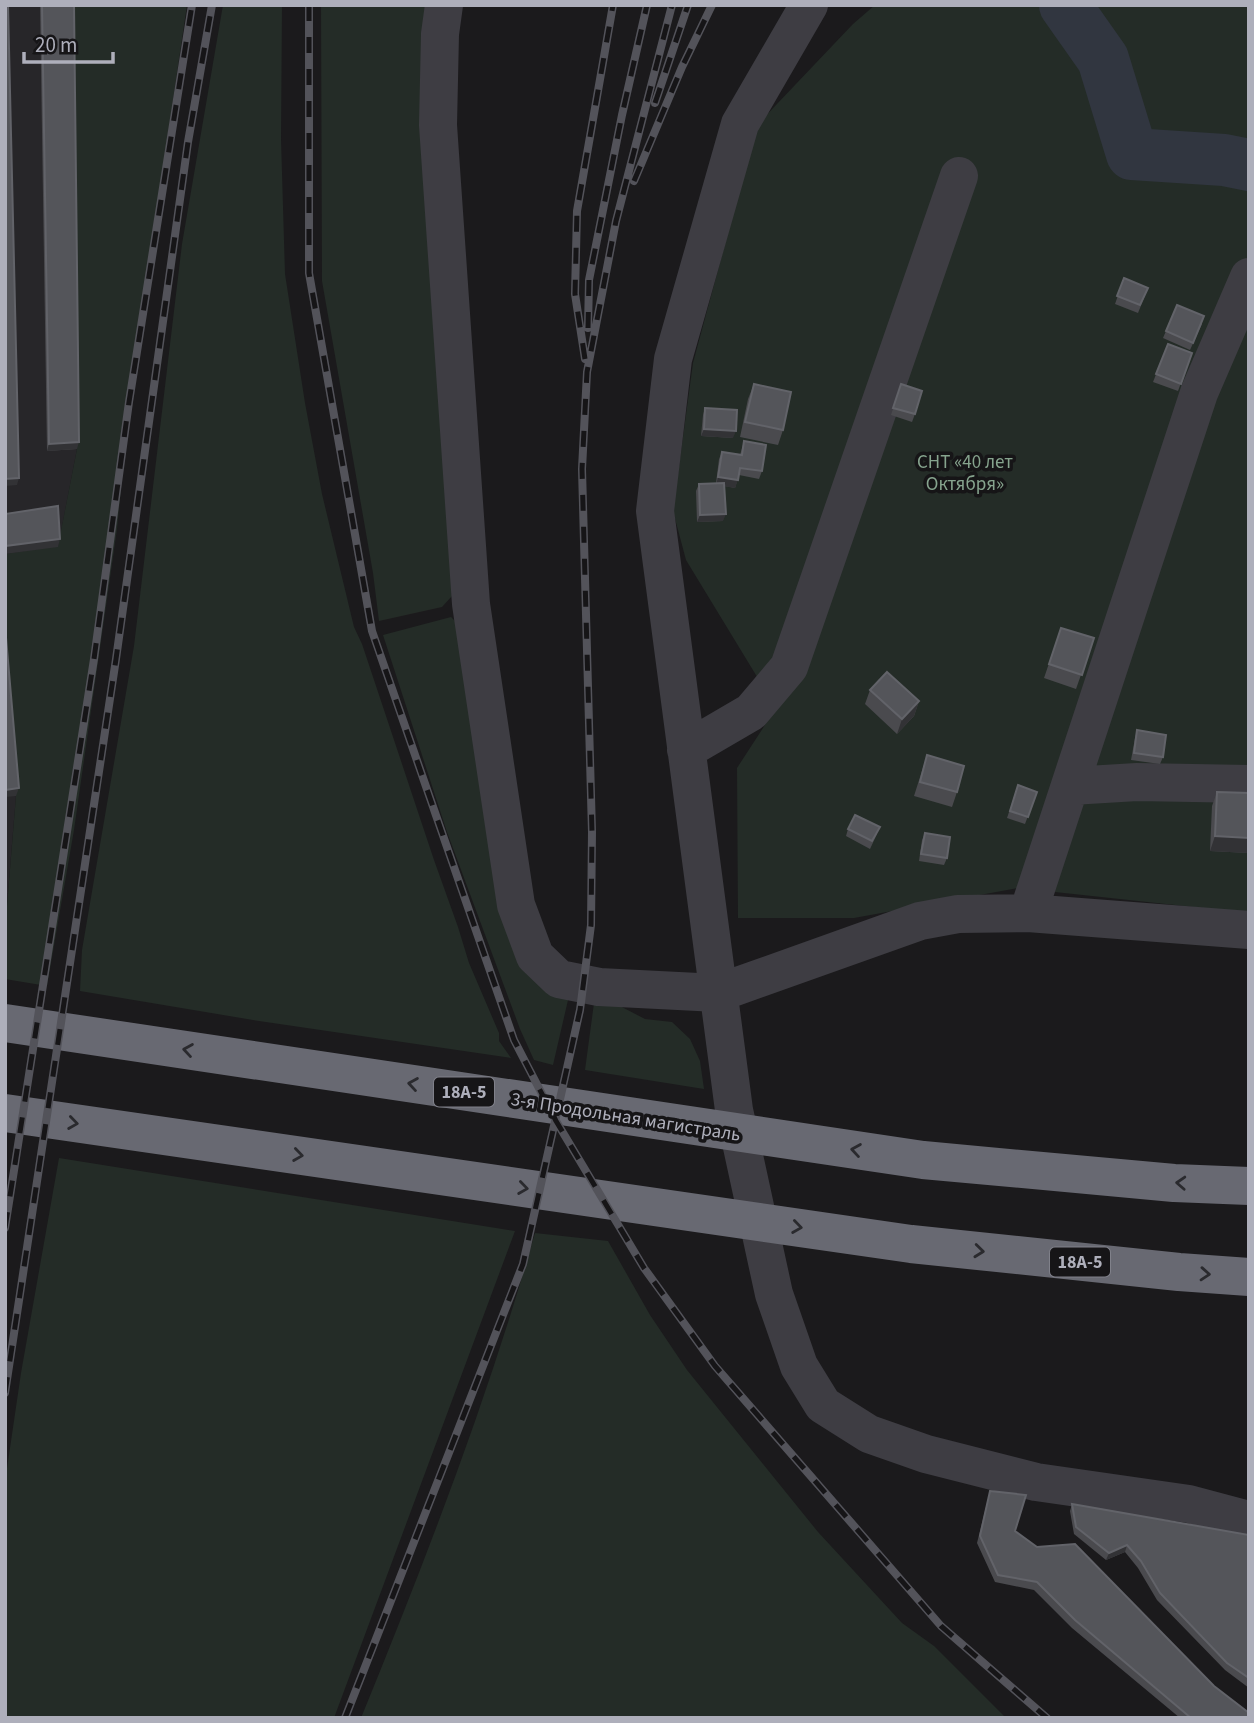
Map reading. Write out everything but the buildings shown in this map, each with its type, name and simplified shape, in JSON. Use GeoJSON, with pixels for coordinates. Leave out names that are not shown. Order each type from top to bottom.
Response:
{"type":"FeatureCollection","features":[{"type":"Feature","properties":{"kind":"highway","name":"3-я Продольная магистраль"},"geometry":{"type":"LineString","coordinates":[[5,1023],[923,1160],[1174,1183],[1249,1186]]}},
{"type":"Feature","properties":{"kind":"highway","name":"18А-5"},"geometry":{"type":"LineString","coordinates":[[5,1113],[911,1244],[1249,1277]]}},
{"type":"Feature","properties":{"kind":"street"},"geometry":{"type":"LineString","coordinates":[[443,5],[438,125],[471,604],[516,905],[535,956],[559,979],[599,988],[718,993],[920,921],[958,914],[1028,913],[1249,930]]}},
{"type":"Feature","properties":{"kind":"street"},"geometry":{"type":"LineString","coordinates":[[809,5],[740,124],[673,359],[655,511],[734,1110],[774,1294],[799,1366],[823,1405],[869,1434],[926,1454],[1036,1482],[1189,1504],[1249,1520]]}},
{"type":"Feature","properties":{"kind":"street"},"geometry":{"type":"LineString","coordinates":[[686,750],[751,712],[789,667],[959,176]]}},
{"type":"Feature","properties":{"kind":"street"},"geometry":{"type":"LineString","coordinates":[[1028,913],[1199,393],[1249,277]]}},
{"type":"Feature","properties":{"kind":"street"},"geometry":{"type":"LineString","coordinates":[[1071,786],[1137,782],[1249,784]]}},
{"type":"Feature","properties":{"kind":"shaded area"},"geometry":{"type":"Polygon","coordinates":[[[5,5],[71,5],[77,449],[58,547],[5,554],[5,5]]]}},
{"type":"Feature","properties":{"kind":"shaded area"},"geometry":{"type":"Polygon","coordinates":[[[5,665],[16,796],[5,929],[5,665]]]}},
{"type":"Feature","properties":{"kind":"green space"},"geometry":{"type":"Polygon","coordinates":[[[71,5],[187,5],[132,377],[117,529],[74,830],[47,986],[5,979],[5,930],[16,796],[5,665],[5,554],[58,546],[77,449],[71,5]]]}},
{"type":"Feature","properties":{"kind":"green space"},"geometry":{"type":"Polygon","coordinates":[[[223,5],[282,5],[281,139],[285,274],[322,494],[354,627],[469,963],[499,1033],[499,1041],[511,1058],[259,1021],[80,991],[82,950],[134,646],[182,244],[223,5]]]}},
{"type":"Feature","properties":{"kind":"green space"},"geometry":{"type":"Polygon","coordinates":[[[321,5],[434,5],[452,596],[442,607],[379,621],[322,281],[321,5]]]}},
{"type":"Feature","properties":{"kind":"green space","name":"СНТ «40 лет Октября»"},"geometry":{"type":"Polygon","coordinates":[[[875,5],[1249,5],[1249,913],[1018,888],[854,918],[738,918],[737,768],[776,708],[686,560],[673,511],[693,363],[757,125],[853,24],[875,5]]]}},
{"type":"Feature","properties":{"kind":"green space"},"geometry":{"type":"Polygon","coordinates":[[[451,617],[461,627],[503,898],[568,1000],[553,1065],[534,1060],[520,1029],[447,832],[383,635],[451,617]]]}},
{"type":"Feature","properties":{"kind":"green space"},"geometry":{"type":"Polygon","coordinates":[[[594,1003],[616,1004],[645,1019],[672,1022],[690,1039],[700,1061],[704,1089],[585,1070],[594,1003]]]}},
{"type":"Feature","properties":{"kind":"green space"},"geometry":{"type":"Polygon","coordinates":[[[59,1158],[515,1231],[334,1718],[5,1718],[5,1482],[21,1373],[59,1158]]]}},
{"type":"Feature","properties":{"kind":"green space"},"geometry":{"type":"Polygon","coordinates":[[[535,1233],[608,1241],[650,1315],[687,1370],[818,1532],[902,1623],[934,1646],[1006,1718],[361,1718],[455,1478],[517,1295],[535,1233]]]}},
{"type":"Feature","properties":{"kind":"waterway"},"geometry":{"type":"LineString","coordinates":[[1065,5],[1103,59],[1132,154],[1224,160],[1249,165]]}},
{"type":"Feature","properties":{"kind":"railway"},"geometry":{"type":"LineString","coordinates":[[5,1228],[94,659],[129,402],[192,5]]}},
{"type":"Feature","properties":{"kind":"railway"},"geometry":{"type":"LineString","coordinates":[[5,1393],[116,659],[188,142],[212,5]]}},
{"type":"Feature","properties":{"kind":"railway"},"geometry":{"type":"LineString","coordinates":[[309,5],[309,273],[372,631],[514,1040],[556,1121],[644,1268],[715,1366],[941,1626],[1047,1718]]}},
{"type":"Feature","properties":{"kind":"railway"},"geometry":{"type":"LineString","coordinates":[[585,359],[575,294],[577,211],[613,5]]}},
{"type":"Feature","properties":{"kind":"railway"},"geometry":{"type":"LineString","coordinates":[[588,328],[589,280],[647,5]]}},
{"type":"Feature","properties":{"kind":"railway"},"geometry":{"type":"LineString","coordinates":[[345,1718],[523,1264],[580,1010],[591,925],[592,832],[582,469],[587,372],[616,221],[672,5]]}},
{"type":"Feature","properties":{"kind":"railway"},"geometry":{"type":"LineString","coordinates":[[655,103],[688,5]]}},
{"type":"Feature","properties":{"kind":"railway"},"geometry":{"type":"LineString","coordinates":[[634,181],[682,67],[712,5]]}}]}
